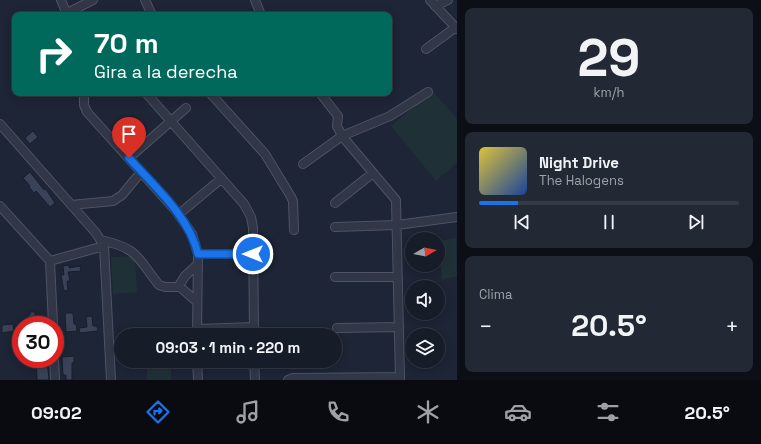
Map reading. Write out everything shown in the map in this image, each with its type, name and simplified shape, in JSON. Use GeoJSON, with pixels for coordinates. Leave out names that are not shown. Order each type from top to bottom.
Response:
{"type":"FeatureCollection","features":[{"type":"Feature","properties":{"kind":"street"},"geometry":{"type":"LineString","coordinates":[[61,0],[66,12]]}},
{"type":"Feature","properties":{"kind":"street"},"geometry":{"type":"LineString","coordinates":[[71,12],[93,0]]}},
{"type":"Feature","properties":{"kind":"street"},"geometry":{"type":"LineString","coordinates":[[146,0],[151,12]]}},
{"type":"Feature","properties":{"kind":"street"},"geometry":{"type":"LineString","coordinates":[[255,0],[258,12]]}},
{"type":"Feature","properties":{"kind":"street"},"geometry":{"type":"LineString","coordinates":[[432,3],[448,0]]}},
{"type":"Feature","properties":{"kind":"street"},"geometry":{"type":"LineString","coordinates":[[426,49],[456,28],[432,3]]}},
{"type":"Feature","properties":{"kind":"street"},"geometry":{"type":"LineString","coordinates":[[304,164],[342,136],[390,116],[428,92]]}},
{"type":"Feature","properties":{"kind":"street"},"geometry":{"type":"LineString","coordinates":[[84,96],[85,109],[87,112],[179,214],[192,234],[198,254],[196,301],[197,328]]}},
{"type":"Feature","properties":{"kind":"street"},"geometry":{"type":"LineString","coordinates":[[149,96],[244,204],[251,217],[254,328]]}},
{"type":"Feature","properties":{"kind":"street"},"geometry":{"type":"LineString","coordinates":[[213,96],[265,154],[290,195],[293,201],[294,230]]}},
{"type":"Feature","properties":{"kind":"street"},"geometry":{"type":"LineString","coordinates":[[288,380],[293,378],[400,379],[398,225],[396,200],[393,194],[342,136],[337,126],[338,116],[322,96]]}},
{"type":"Feature","properties":{"kind":"street"},"geometry":{"type":"LineString","coordinates":[[129,158],[186,108]]}},
{"type":"Feature","properties":{"kind":"street"},"geometry":{"type":"LineString","coordinates":[[0,124],[102,243],[111,380]]}},
{"type":"Feature","properties":{"kind":"street"},"geometry":{"type":"LineString","coordinates":[[71,205],[113,201],[122,195],[141,172]]}},
{"type":"Feature","properties":{"kind":"street"},"geometry":{"type":"LineString","coordinates":[[335,202],[373,173]]}},
{"type":"Feature","properties":{"kind":"street"},"geometry":{"type":"LineString","coordinates":[[179,214],[221,179]]}},
{"type":"Feature","properties":{"kind":"street"},"geometry":{"type":"LineString","coordinates":[[0,206],[50,261],[53,316]]}},
{"type":"Feature","properties":{"kind":"street"},"geometry":{"type":"LineString","coordinates":[[335,227],[398,225],[457,217]]}},
{"type":"Feature","properties":{"kind":"street"},"geometry":{"type":"LineString","coordinates":[[50,261],[102,243],[127,247],[137,254],[162,286],[178,287],[184,290],[196,301]]}},
{"type":"Feature","properties":{"kind":"street"},"geometry":{"type":"LineString","coordinates":[[198,254],[253,254]]}},
{"type":"Feature","properties":{"kind":"street"},"geometry":{"type":"LineString","coordinates":[[178,287],[185,276],[197,265]]}},
{"type":"Feature","properties":{"kind":"street"},"geometry":{"type":"LineString","coordinates":[[335,277],[398,277]]}},
{"type":"Feature","properties":{"kind":"street"},"geometry":{"type":"LineString","coordinates":[[342,328],[399,328]]}},
{"type":"Feature","properties":{"kind":"street"},"geometry":{"type":"LineString","coordinates":[[54,368],[55,380]]}},
{"type":"Feature","properties":{"kind":"street"},"geometry":{"type":"LineString","coordinates":[[197,368],[198,380]]}},
{"type":"Feature","properties":{"kind":"street"},"geometry":{"type":"LineString","coordinates":[[254,368],[255,380]]}},
{"type":"Feature","properties":{"kind":"shaded area"},"geometry":{"type":"Polygon","coordinates":[[[433,91],[457,119],[457,163],[436,181],[391,126],[433,91]]]}},
{"type":"Feature","properties":{"kind":"shaded area"},"geometry":{"type":"Polygon","coordinates":[[[456,238],[457,277],[442,279],[441,272],[445,272],[445,240],[456,238]]]}},
{"type":"Feature","properties":{"kind":"shaded area"},"geometry":{"type":"Polygon","coordinates":[[[135,256],[137,292],[113,294],[111,257],[135,256]]]}},
{"type":"Feature","properties":{"kind":"shaded area"},"geometry":{"type":"Polygon","coordinates":[[[147,368],[171,368],[171,380],[147,380],[147,368]]]}},
{"type":"Feature","properties":{"kind":"building"},"geometry":{"type":"Polygon","coordinates":[[[33,131],[38,137],[30,144],[25,138],[33,131]]]}},
{"type":"Feature","properties":{"kind":"building"},"geometry":{"type":"Polygon","coordinates":[[[30,172],[44,190],[45,188],[55,203],[50,207],[36,191],[34,193],[23,178],[30,172]]]}},
{"type":"Feature","properties":{"kind":"building"},"geometry":{"type":"Polygon","coordinates":[[[69,265],[69,268],[80,266],[81,271],[68,272],[70,281],[67,281],[68,290],[64,291],[61,275],[64,275],[63,266],[69,265]]]}},
{"type":"Feature","properties":{"kind":"building"},"geometry":{"type":"Polygon","coordinates":[[[30,312],[35,312],[35,316],[28,316],[30,315],[30,312]]]}},
{"type":"Feature","properties":{"kind":"building"},"geometry":{"type":"Polygon","coordinates":[[[65,313],[73,313],[74,324],[76,324],[77,331],[66,332],[65,313]]]}},
{"type":"Feature","properties":{"kind":"building"},"geometry":{"type":"Polygon","coordinates":[[[92,316],[93,326],[97,326],[98,331],[80,333],[79,328],[87,327],[86,317],[92,316]]]}},
{"type":"Feature","properties":{"kind":"building"},"geometry":{"type":"Polygon","coordinates":[[[12,324],[12,331],[2,333],[2,325],[12,324]]]}},
{"type":"Feature","properties":{"kind":"building"},"geometry":{"type":"Polygon","coordinates":[[[74,356],[74,363],[72,363],[72,380],[66,380],[66,375],[63,375],[64,357],[74,356]]]}},
{"type":"Feature","properties":{"kind":"building"},"geometry":{"type":"Polygon","coordinates":[[[36,368],[48,368],[49,380],[37,380],[36,368]]]}},
{"type":"Feature","properties":{"kind":"route"},"geometry":{"type":"LineString","coordinates":[[129,158],[179,214],[192,234],[198,254],[253,254]]}}]}
